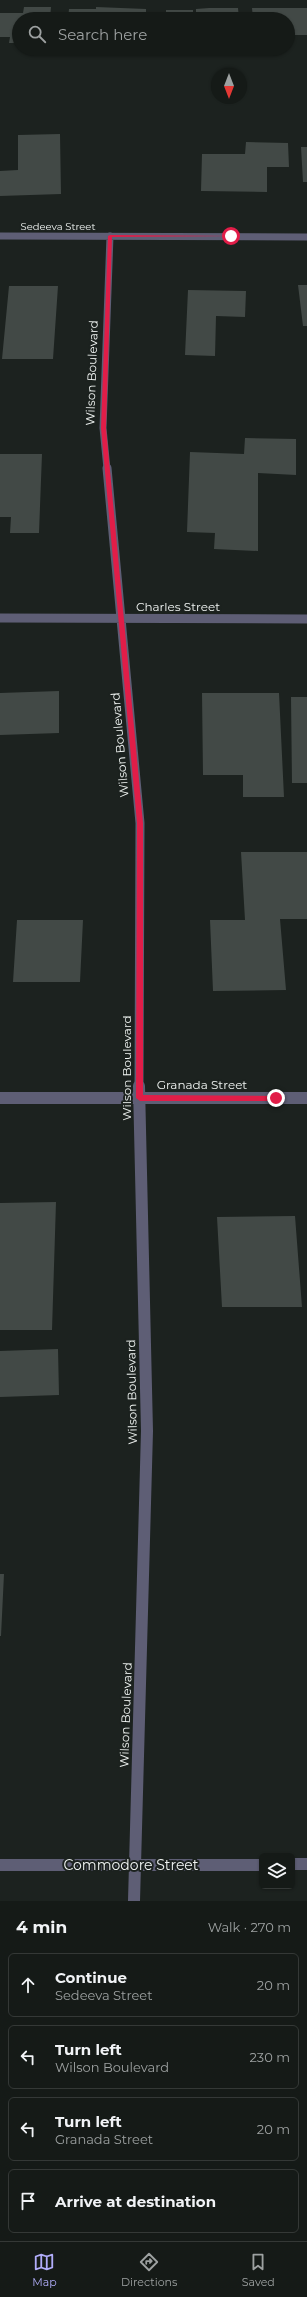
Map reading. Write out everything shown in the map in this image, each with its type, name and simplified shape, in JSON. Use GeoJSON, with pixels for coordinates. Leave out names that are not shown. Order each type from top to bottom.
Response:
{"type":"FeatureCollection","features":[{"type":"Feature","properties":{"kind":"street","name":"Sedeeva Street"},"geometry":{"type":"LineString","coordinates":[[0,236],[307,237]]}},
{"type":"Feature","properties":{"kind":"street","name":"Wilson Boulevard"},"geometry":{"type":"LineString","coordinates":[[110,236],[103,428],[140,823],[140,1098],[147,1431],[134,1901]]}},
{"type":"Feature","properties":{"kind":"street","name":"Charles Street"},"geometry":{"type":"LineString","coordinates":[[0,618],[307,619]]}},
{"type":"Feature","properties":{"kind":"street","name":"Granada Street"},"geometry":{"type":"LineString","coordinates":[[0,1098],[307,1098]]}},
{"type":"Feature","properties":{"kind":"street"},"geometry":{"type":"LineString","coordinates":[[295,1864],[307,1864]]}},
{"type":"Feature","properties":{"kind":"street","name":"Commodore Street"},"geometry":{"type":"LineString","coordinates":[[0,1865],[259,1865]]}},
{"type":"Feature","properties":{"kind":"building"},"geometry":{"type":"Polygon","coordinates":[[[24,7],[51,7],[51,12],[23,12],[24,7]]]}},
{"type":"Feature","properties":{"kind":"building"},"geometry":{"type":"Polygon","coordinates":[[[96,7],[146,9],[146,12],[69,12],[69,9],[96,9],[96,7]]]}},
{"type":"Feature","properties":{"kind":"building"},"geometry":{"type":"Polygon","coordinates":[[[238,8],[238,12],[196,12],[196,9],[238,8]]]}},
{"type":"Feature","properties":{"kind":"building"},"geometry":{"type":"Polygon","coordinates":[[[252,8],[307,8],[307,35],[295,35],[295,12],[252,12],[252,8]]]}},
{"type":"Feature","properties":{"kind":"building"},"geometry":{"type":"Polygon","coordinates":[[[166,10],[193,10],[193,12],[166,12],[166,10]]]}},
{"type":"Feature","properties":{"kind":"building"},"geometry":{"type":"Polygon","coordinates":[[[0,13],[12,13],[12,43],[9,43],[10,37],[0,37],[0,13]]]}},
{"type":"Feature","properties":{"kind":"building"},"geometry":{"type":"Polygon","coordinates":[[[60,134],[61,194],[0,196],[0,171],[18,170],[18,135],[60,134]]]}},
{"type":"Feature","properties":{"kind":"building"},"geometry":{"type":"Polygon","coordinates":[[[246,142],[288,143],[289,167],[267,167],[267,192],[201,191],[202,154],[245,154],[246,142]]]}},
{"type":"Feature","properties":{"kind":"building"},"geometry":{"type":"Polygon","coordinates":[[[301,147],[307,147],[307,182],[303,182],[301,147]]]}},
{"type":"Feature","properties":{"kind":"building"},"geometry":{"type":"Polygon","coordinates":[[[298,285],[307,285],[307,326],[303,326],[298,285]]]}},
{"type":"Feature","properties":{"kind":"building"},"geometry":{"type":"Polygon","coordinates":[[[9,286],[58,286],[53,359],[2,359],[9,286]]]}},
{"type":"Feature","properties":{"kind":"building"},"geometry":{"type":"Polygon","coordinates":[[[188,290],[246,291],[245,317],[216,316],[215,356],[185,355],[188,290]]]}},
{"type":"Feature","properties":{"kind":"building"},"geometry":{"type":"Polygon","coordinates":[[[245,438],[296,439],[296,475],[258,473],[258,551],[214,549],[215,533],[187,532],[190,452],[244,454],[245,438]]]}},
{"type":"Feature","properties":{"kind":"building"},"geometry":{"type":"Polygon","coordinates":[[[0,454],[42,454],[39,533],[10,533],[11,517],[0,517],[0,454]]]}},
{"type":"Feature","properties":{"kind":"building"},"geometry":{"type":"Polygon","coordinates":[[[59,691],[59,733],[0,735],[0,693],[59,691]]]}},
{"type":"Feature","properties":{"kind":"building"},"geometry":{"type":"Polygon","coordinates":[[[202,693],[279,693],[284,797],[243,797],[243,775],[203,775],[202,693]]]}},
{"type":"Feature","properties":{"kind":"building"},"geometry":{"type":"Polygon","coordinates":[[[291,697],[307,697],[307,783],[292,783],[291,697]]]}},
{"type":"Feature","properties":{"kind":"building"},"geometry":{"type":"Polygon","coordinates":[[[241,852],[307,852],[307,919],[280,919],[286,990],[213,991],[210,920],[245,920],[241,852]]]}},
{"type":"Feature","properties":{"kind":"building"},"geometry":{"type":"Polygon","coordinates":[[[17,920],[83,920],[80,982],[13,982],[17,920]]]}},
{"type":"Feature","properties":{"kind":"building"},"geometry":{"type":"Polygon","coordinates":[[[56,1202],[52,1330],[0,1330],[0,1203],[56,1202]]]}},
{"type":"Feature","properties":{"kind":"building"},"geometry":{"type":"Polygon","coordinates":[[[295,1216],[302,1307],[222,1307],[217,1217],[295,1216]]]}},
{"type":"Feature","properties":{"kind":"building"},"geometry":{"type":"Polygon","coordinates":[[[58,1349],[59,1395],[0,1397],[0,1351],[58,1349]]]}},
{"type":"Feature","properties":{"kind":"building"},"geometry":{"type":"Polygon","coordinates":[[[0,1574],[4,1574],[1,1636],[0,1636],[0,1574]]]}},
{"type":"Feature","properties":{"kind":"route"},"geometry":{"type":"LineString","coordinates":[[231,236],[110,236],[103,428],[140,823],[140,1098],[276,1098]]}}]}
